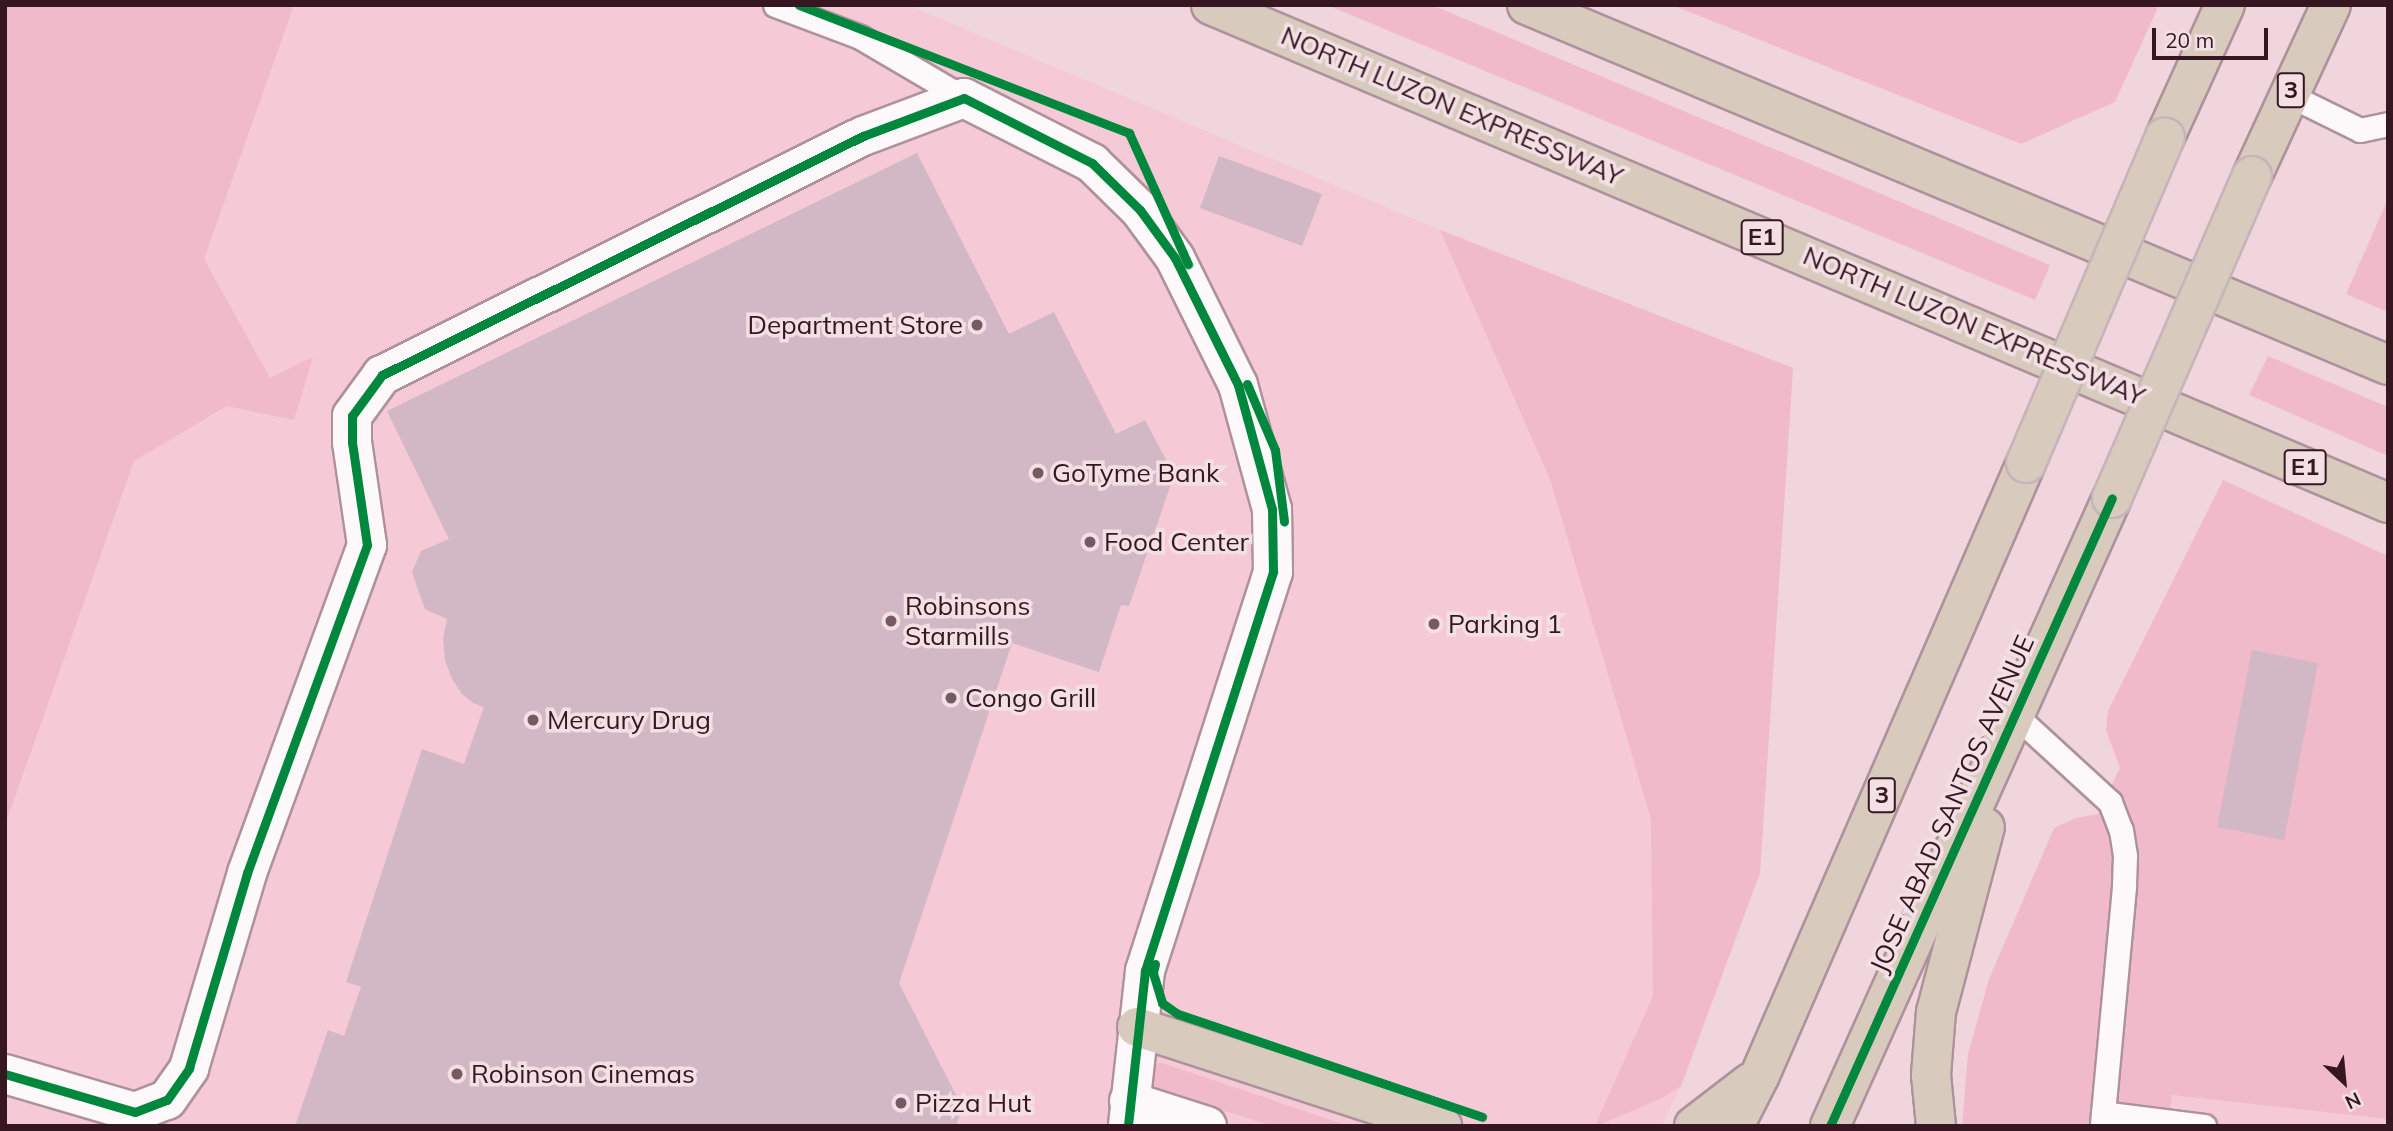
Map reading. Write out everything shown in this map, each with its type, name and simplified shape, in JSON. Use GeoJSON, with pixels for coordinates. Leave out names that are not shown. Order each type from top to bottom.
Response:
{"type":"FeatureCollection","features":[{"type":"Feature","properties":{"kind":"highway","name":"NORTH LUZON EXPRESSWAY"},"geometry":{"type":"LineString","coordinates":[[1211,5],[2388,503]]}},
{"type":"Feature","properties":{"kind":"highway"},"geometry":{"type":"LineString","coordinates":[[1527,5],[2388,365]]}},
{"type":"Feature","properties":{"kind":"highway","name":"3"},"geometry":{"type":"LineString","coordinates":[[1734,1126],[1759,1075],[2165,137],[2225,5]]}},
{"type":"Feature","properties":{"kind":"highway","name":"JOSE ABAD SANTOS AVENUE"},"geometry":{"type":"LineString","coordinates":[[1830,1126],[2112,498],[2252,176],[2331,5]]}},
{"type":"Feature","properties":{"kind":"highway"},"geometry":{"type":"LineString","coordinates":[[1936,1126],[1931,1075],[1936,1012],[2015,715]]}},
{"type":"Feature","properties":{"kind":"highway"},"geometry":{"type":"LineString","coordinates":[[1136,1027],[1442,1126]]}},
{"type":"Feature","properties":{"kind":"highway"},"geometry":{"type":"LineString","coordinates":[[1694,1126],[1759,1075]]}},
{"type":"Feature","properties":{"kind":"street"},"geometry":{"type":"LineString","coordinates":[[5,1074],[108,1107],[135,1112],[167,1100],[189,1068],[247,873],[367,545],[352,442],[352,416],[382,375],[863,136],[964,98],[1092,163],[1140,210],[1175,258],[1238,385],[1272,509],[1273,572],[1145,971],[1136,1027],[1128,1114],[1207,1126]]}},
{"type":"Feature","properties":{"kind":"lane"},"geometry":{"type":"LineString","coordinates":[[775,5],[860,37],[964,98]]}},
{"type":"Feature","properties":{"kind":"lane"},"geometry":{"type":"LineString","coordinates":[[2289,95],[2360,130],[2388,124]]}},
{"type":"Feature","properties":{"kind":"lane"},"geometry":{"type":"LineString","coordinates":[[2015,715],[2110,802],[2121,830],[2125,856],[2124,887],[2103,1119],[2204,1126]]}},
{"type":"Feature","properties":{"kind":"shaded area","name":"Robinsons Starmills"},"geometry":{"type":"Polygon","coordinates":[[[5,5],[908,5],[1440,230],[1793,368],[1760,873],[1681,1086],[1662,1126],[5,1126],[5,5]]]}},
{"type":"Feature","properties":{"kind":"shaded area"},"geometry":{"type":"Polygon","coordinates":[[[5,5],[294,5],[204,259],[270,378],[313,357],[294,420],[227,406],[134,461],[5,825],[5,5]]]}},
{"type":"Feature","properties":{"kind":"shaded area"},"geometry":{"type":"Polygon","coordinates":[[[1327,5],[1432,5],[2050,265],[2035,300],[1327,5]]]}},
{"type":"Feature","properties":{"kind":"shaded area"},"geometry":{"type":"Polygon","coordinates":[[[1672,5],[2159,5],[2115,102],[2021,144],[1672,5]]]}},
{"type":"Feature","properties":{"kind":"shaded area"},"geometry":{"type":"Polygon","coordinates":[[[2388,199],[2388,312],[2346,294],[2388,199]]]}},
{"type":"Feature","properties":{"kind":"shaded area"},"geometry":{"type":"Polygon","coordinates":[[[1440,230],[1793,368],[1760,873],[1681,1086],[1662,1098],[1597,1126],[1653,996],[1651,819],[1550,479],[1440,230]]]}},
{"type":"Feature","properties":{"kind":"shaded area"},"geometry":{"type":"Polygon","coordinates":[[[2268,356],[2388,407],[2388,456],[2249,395],[2268,356]]]}},
{"type":"Feature","properties":{"kind":"shaded area"},"geometry":{"type":"Polygon","coordinates":[[[2223,480],[2388,556],[2388,1119],[2172,1095],[2168,1126],[1962,1126],[1968,1054],[1989,979],[2054,828],[2076,818],[2098,814],[2120,768],[2106,730],[2108,711],[2223,480]]]}},
{"type":"Feature","properties":{"kind":"shaded area"},"geometry":{"type":"Polygon","coordinates":[[[1162,1063],[1349,1126],[1273,1126],[1151,1088],[1150,1064],[1162,1063]]]}},
{"type":"Feature","properties":{"kind":"shaded area"},"geometry":{"type":"Polygon","coordinates":[[[2172,1095],[2388,1119],[2388,1126],[2168,1126],[2172,1095]]]}},
{"type":"Feature","properties":{"kind":"building"},"geometry":{"type":"Polygon","coordinates":[[[917,153],[1009,334],[1054,312],[1116,434],[1145,420],[1174,475],[1129,606],[1121,605],[1099,672],[1012,643],[899,983],[962,1107],[956,1126],[295,1126],[328,1030],[344,1036],[361,987],[346,982],[422,749],[464,764],[484,707],[473,703],[462,694],[452,679],[445,660],[443,639],[447,619],[425,609],[412,572],[421,551],[449,539],[387,411],[917,153]]]}},
{"type":"Feature","properties":{"kind":"building"},"geometry":{"type":"Polygon","coordinates":[[[1219,156],[1322,194],[1302,246],[1200,208],[1219,156]]]}},
{"type":"Feature","properties":{"kind":"building"},"geometry":{"type":"Polygon","coordinates":[[[2252,650],[2318,663],[2284,840],[2217,827],[2252,650]]]}},
{"type":"Feature","properties":{"kind":"cycle path"},"geometry":{"type":"LineString","coordinates":[[799,5],[1129,133],[1188,264]]}},
{"type":"Feature","properties":{"kind":"cycle path"},"geometry":{"type":"LineString","coordinates":[[5,1074],[135,1112],[167,1100],[189,1068],[247,873],[367,545],[352,442],[352,416],[382,375],[863,136],[964,98],[1092,163],[1140,210],[1175,258],[1238,385],[1272,509],[1273,572],[1145,971],[1128,1126]]}},
{"type":"Feature","properties":{"kind":"cycle path"},"geometry":{"type":"LineString","coordinates":[[1247,384],[1275,450],[1284,521]]}},
{"type":"Feature","properties":{"kind":"cycle path"},"geometry":{"type":"LineString","coordinates":[[1830,1126],[2112,498]]}},
{"type":"Feature","properties":{"kind":"cycle path"},"geometry":{"type":"LineString","coordinates":[[1155,964],[1153,973],[1162,1003],[1178,1014],[1482,1117]]}},
{"type":"Feature","properties":{"kind":"place","name":"Department Store"},"geometry":{"type":"Point","coordinates":[977,325]}},
{"type":"Feature","properties":{"kind":"place","name":"GoTyme Bank"},"geometry":{"type":"Point","coordinates":[1038,473]}},
{"type":"Feature","properties":{"kind":"place","name":"Food Center"},"geometry":{"type":"Point","coordinates":[1090,542]}},
{"type":"Feature","properties":{"kind":"place","name":"Robinsons Starmills"},"geometry":{"type":"Point","coordinates":[891,621]}},
{"type":"Feature","properties":{"kind":"place","name":"Parking 1"},"geometry":{"type":"Point","coordinates":[1434,624]}},
{"type":"Feature","properties":{"kind":"place","name":"Congo Grill"},"geometry":{"type":"Point","coordinates":[951,698]}},
{"type":"Feature","properties":{"kind":"place","name":"Mercury Drug"},"geometry":{"type":"Point","coordinates":[533,720]}},
{"type":"Feature","properties":{"kind":"place","name":"Robinson Cinemas"},"geometry":{"type":"Point","coordinates":[457,1074]}},
{"type":"Feature","properties":{"kind":"place","name":"Pizza Hut"},"geometry":{"type":"Point","coordinates":[901,1103]}}]}
